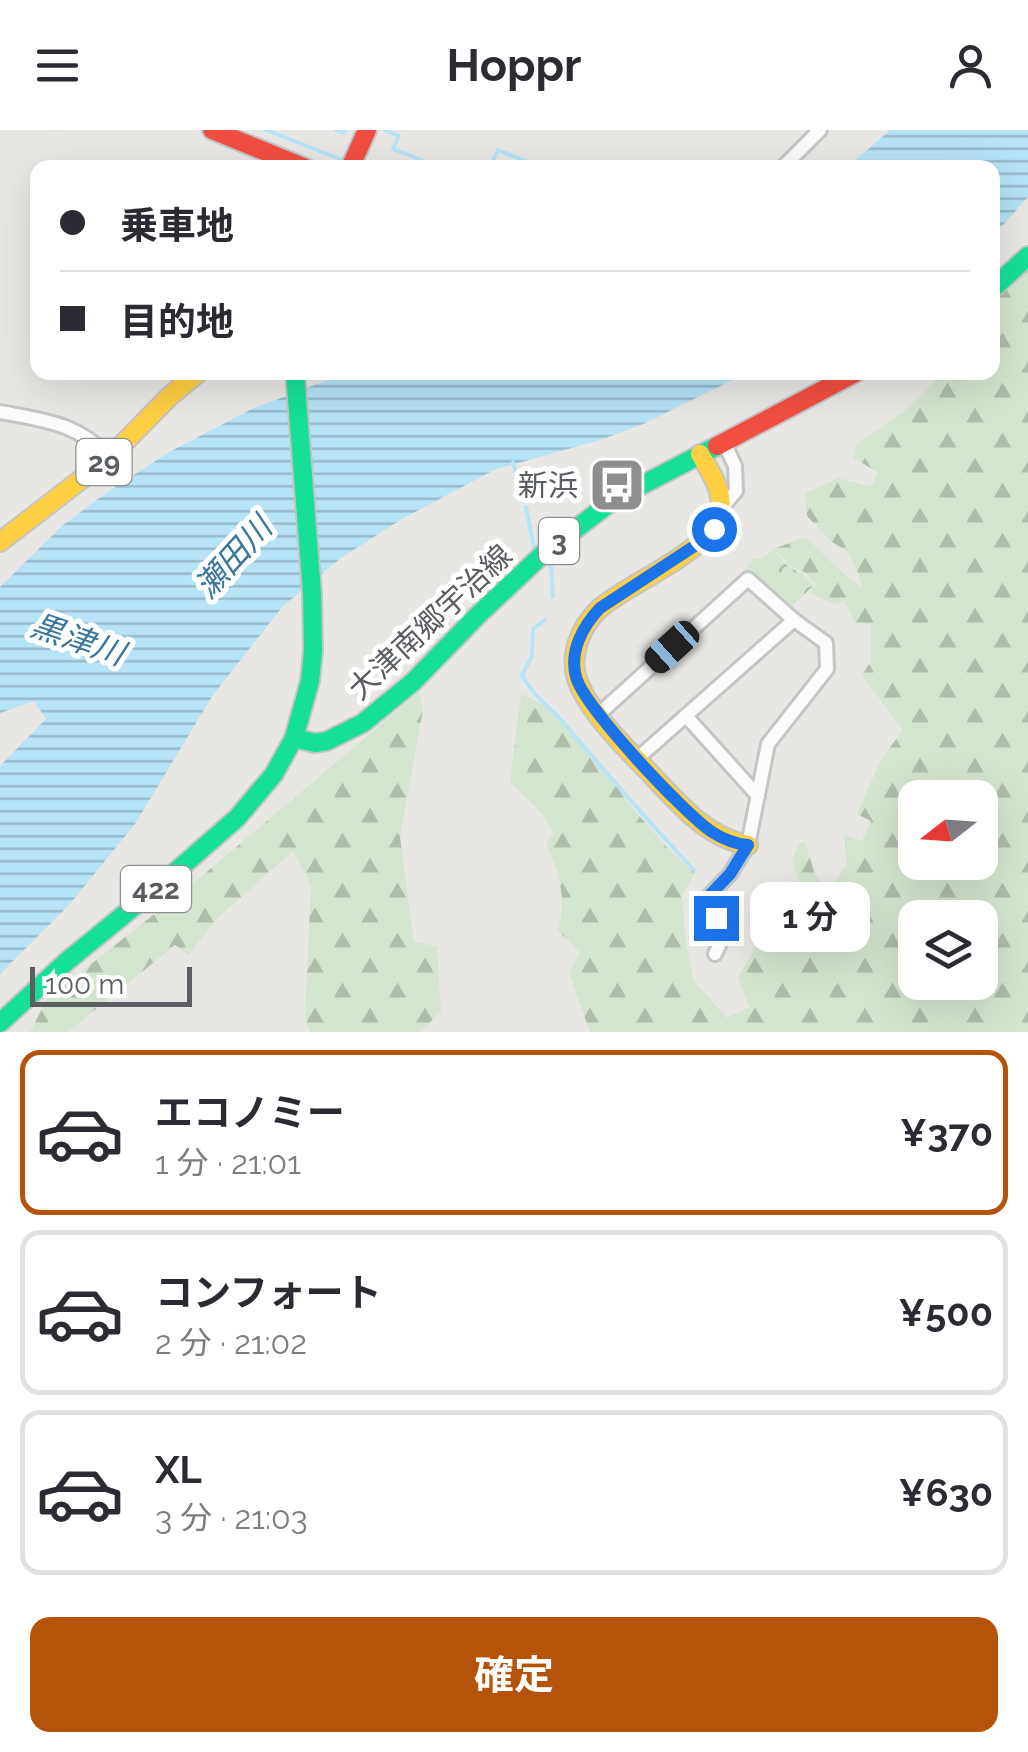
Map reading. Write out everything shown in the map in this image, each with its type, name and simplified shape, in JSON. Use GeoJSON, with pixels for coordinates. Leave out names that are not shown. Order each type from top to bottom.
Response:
{"type":"FeatureCollection","features":[{"type":"Feature","properties":{"kind":"main road"},"geometry":{"type":"LineString","coordinates":[[212,130],[286,160]]}},
{"type":"Feature","properties":{"kind":"main road"},"geometry":{"type":"LineString","coordinates":[[353,160],[366,130]]}},
{"type":"Feature","properties":{"kind":"main road"},"geometry":{"type":"LineString","coordinates":[[1000,282],[1028,256]]}},
{"type":"Feature","properties":{"kind":"main road","name":"29"},"geometry":{"type":"LineString","coordinates":[[0,542],[109,458],[190,380]]}},
{"type":"Feature","properties":{"kind":"main road","name":"422"},"geometry":{"type":"LineString","coordinates":[[0,1024],[66,962],[236,818],[274,774],[294,738],[310,681],[313,651],[295,380]]}},
{"type":"Feature","properties":{"kind":"main road","name":"大津南郷宇治線"},"geometry":{"type":"LineString","coordinates":[[294,738],[327,742],[363,723],[413,682],[544,553],[615,499],[842,380]]}},
{"type":"Feature","properties":{"kind":"main road"},"geometry":{"type":"LineString","coordinates":[[700,454],[716,484],[721,509],[714,529],[600,608],[579,637],[574,665],[576,681],[599,714],[694,818],[717,836],[748,845]]}},
{"type":"Feature","properties":{"kind":"street"},"geometry":{"type":"LineString","coordinates":[[790,160],[820,130]]}},
{"type":"Feature","properties":{"kind":"street"},"geometry":{"type":"LineString","coordinates":[[0,412],[58,423],[87,437],[109,458]]}},
{"type":"Feature","properties":{"kind":"street"},"geometry":{"type":"LineString","coordinates":[[721,509],[736,491],[735,466],[724,442]]}},
{"type":"Feature","properties":{"kind":"street"},"geometry":{"type":"LineString","coordinates":[[599,714],[748,580],[826,643],[826,668],[768,744],[748,845],[705,904],[726,932],[715,954]]}},
{"type":"Feature","properties":{"kind":"street"},"geometry":{"type":"LineString","coordinates":[[638,758],[794,620]]}},
{"type":"Feature","properties":{"kind":"street"},"geometry":{"type":"LineString","coordinates":[[686,716],[758,796]]}},
{"type":"Feature","properties":{"kind":"green space"},"geometry":{"type":"Polygon","coordinates":[[[1028,266],[1028,1032],[590,1032],[569,973],[580,953],[558,930],[562,896],[546,842],[554,834],[542,813],[510,782],[521,694],[547,706],[627,802],[695,873],[682,897],[694,981],[727,1018],[749,1007],[738,977],[779,909],[799,905],[797,919],[809,923],[823,920],[826,899],[803,892],[792,861],[798,844],[805,841],[814,872],[827,891],[847,865],[844,835],[862,841],[871,821],[857,814],[880,761],[903,730],[862,675],[871,661],[871,624],[855,623],[844,600],[835,605],[809,592],[816,584],[773,549],[806,537],[862,588],[848,552],[832,542],[807,516],[805,494],[838,478],[872,487],[877,472],[854,458],[857,443],[903,412],[935,380],[1000,380],[1000,293],[1028,266]]]}},
{"type":"Feature","properties":{"kind":"green space"},"geometry":{"type":"Polygon","coordinates":[[[772,550],[814,585],[790,608],[745,570],[755,558],[762,559],[772,550]]]}},
{"type":"Feature","properties":{"kind":"green space"},"geometry":{"type":"Polygon","coordinates":[[[419,692],[423,710],[400,837],[414,942],[437,946],[441,1012],[420,1032],[310,1032],[305,1017],[311,885],[293,851],[219,917],[188,955],[175,945],[68,1032],[30,1032],[47,999],[196,881],[419,692]]]}},
{"type":"Feature","properties":{"kind":"water"},"geometry":{"type":"Polygon","coordinates":[[[890,130],[1028,130],[1028,197],[1000,228],[1000,160],[856,160],[890,130]]]}},
{"type":"Feature","properties":{"kind":"water"},"geometry":{"type":"Polygon","coordinates":[[[328,380],[733,380],[643,424],[494,470],[402,519],[341,558],[283,606],[213,695],[135,824],[70,904],[0,974],[0,766],[46,719],[34,701],[0,713],[0,587],[63,525],[106,493],[171,451],[252,409],[328,380]]]}},
{"type":"Feature","properties":{"kind":"waterway"},"geometry":{"type":"LineString","coordinates":[[266,130],[342,160]]}},
{"type":"Feature","properties":{"kind":"waterway"},"geometry":{"type":"LineString","coordinates":[[336,130],[346,130]]}},
{"type":"Feature","properties":{"kind":"waterway"},"geometry":{"type":"LineString","coordinates":[[385,130],[399,136],[393,149],[421,160]]}},
{"type":"Feature","properties":{"kind":"waterway"},"geometry":{"type":"LineString","coordinates":[[494,160],[498,150],[523,160]]}},
{"type":"Feature","properties":{"kind":"waterway"},"geometry":{"type":"LineString","coordinates":[[513,462],[521,491]]}},
{"type":"Feature","properties":{"kind":"waterway"},"geometry":{"type":"LineString","coordinates":[[526,507],[536,552]]}},
{"type":"Feature","properties":{"kind":"waterway"},"geometry":{"type":"LineString","coordinates":[[549,565],[553,597]]}},
{"type":"Feature","properties":{"kind":"waterway"},"geometry":{"type":"LineString","coordinates":[[545,620],[533,629],[532,656],[522,675],[526,682],[694,870]]}},
{"type":"Feature","properties":{"kind":"traffic: fast"},"geometry":{"type":"LineString","coordinates":[[1000,282],[1028,256]]}},
{"type":"Feature","properties":{"kind":"traffic: fast"},"geometry":{"type":"LineString","coordinates":[[0,1023],[237,818],[274,774],[294,738],[310,681],[313,651],[296,380]]}},
{"type":"Feature","properties":{"kind":"traffic: fast"},"geometry":{"type":"LineString","coordinates":[[294,738],[315,743],[327,741],[363,723],[413,682],[544,553],[615,499],[717,446]]}},
{"type":"Feature","properties":{"kind":"traffic: slow"},"geometry":{"type":"LineString","coordinates":[[0,542],[109,458],[189,380]]}},
{"type":"Feature","properties":{"kind":"traffic: slow"},"geometry":{"type":"LineString","coordinates":[[700,454],[720,495],[720,510],[713,526],[685,554],[598,610],[580,638],[575,670],[582,691],[598,715],[680,804],[704,826],[748,845]]}},
{"type":"Feature","properties":{"kind":"traffic: jam"},"geometry":{"type":"LineString","coordinates":[[212,130],[286,160]]}},
{"type":"Feature","properties":{"kind":"traffic: jam"},"geometry":{"type":"LineString","coordinates":[[354,160],[367,130]]}},
{"type":"Feature","properties":{"kind":"traffic: jam"},"geometry":{"type":"LineString","coordinates":[[717,446],[842,380]]}},
{"type":"Feature","properties":{"kind":"place","name":"新浜"},"geometry":{"type":"Point","coordinates":[617,485]}},
{"type":"Feature","properties":{"kind":"route"},"geometry":{"type":"LineString","coordinates":[[714,529],[600,608],[579,637],[574,665],[576,681],[590,703],[674,798],[717,836],[748,845],[730,874],[708,897],[705,904],[716,918]]}},
{"type":"Feature","properties":{"kind":"water label","name":"瀬田川"},"geometry":{"type":"Point","coordinates":[233,557]}},
{"type":"Feature","properties":{"kind":"water label","name":"黒津川"},"geometry":{"type":"Point","coordinates":[78,639]}}]}
